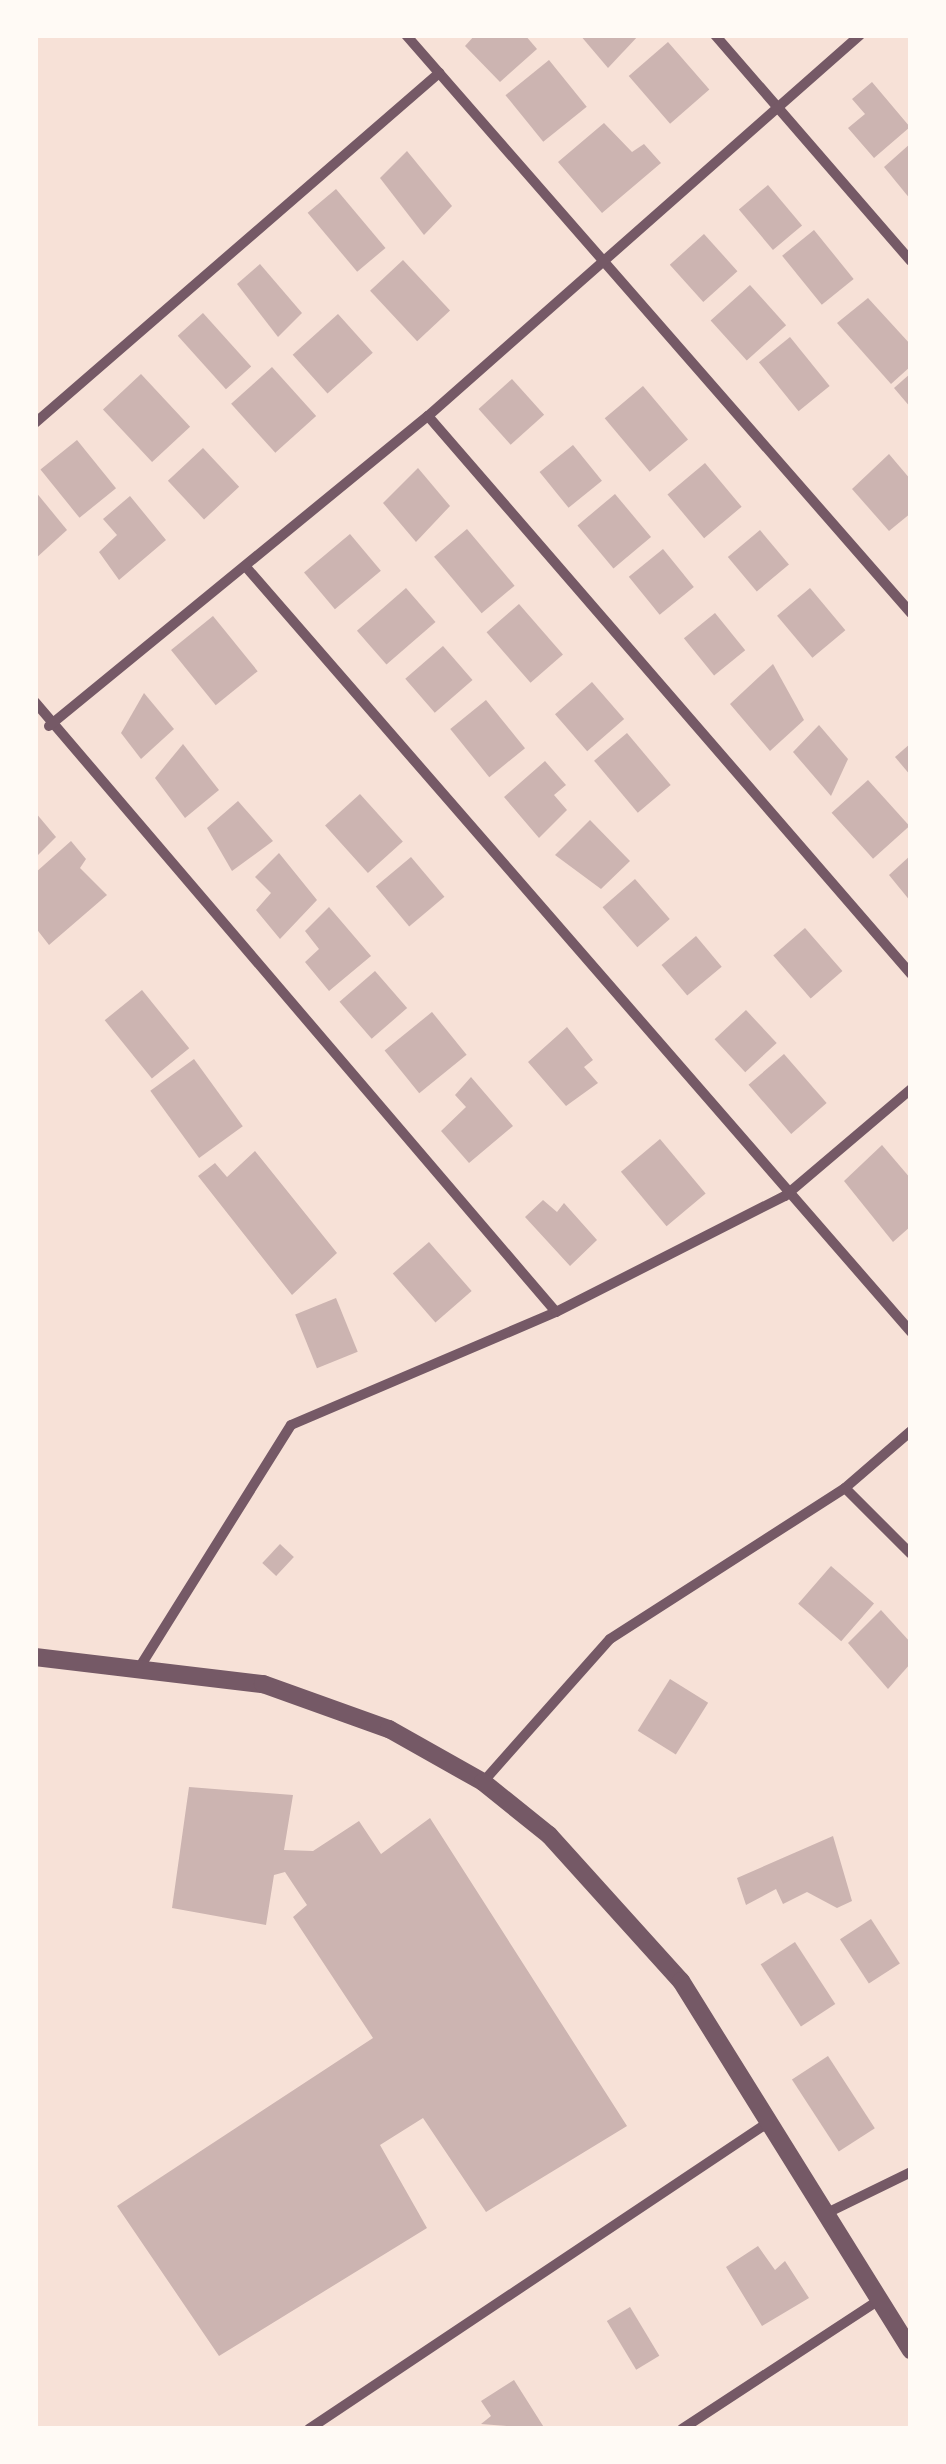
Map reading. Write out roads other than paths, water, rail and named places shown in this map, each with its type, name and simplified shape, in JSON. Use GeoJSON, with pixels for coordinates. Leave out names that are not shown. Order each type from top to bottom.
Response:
{"type":"FeatureCollection","features":[{"type":"Feature","properties":{"kind":"street"},"geometry":{"type":"LineString","coordinates":[[406,35],[911,613]]}},
{"type":"Feature","properties":{"kind":"street"},"geometry":{"type":"LineString","coordinates":[[716,35],[911,261]]}},
{"type":"Feature","properties":{"kind":"street"},"geometry":{"type":"LineString","coordinates":[[49,726],[428,416],[860,35]]}},
{"type":"Feature","properties":{"kind":"street"},"geometry":{"type":"LineString","coordinates":[[35,424],[439,73]]}},
{"type":"Feature","properties":{"kind":"street"},"geometry":{"type":"LineString","coordinates":[[428,416],[911,974]]}},
{"type":"Feature","properties":{"kind":"street"},"geometry":{"type":"LineString","coordinates":[[246,567],[785,1196],[911,1332]]}},
{"type":"Feature","properties":{"kind":"street"},"geometry":{"type":"LineString","coordinates":[[35,702],[49,726],[556,1312]]}},
{"type":"Feature","properties":{"kind":"street"},"geometry":{"type":"LineString","coordinates":[[141,1665],[291,1425],[556,1312],[785,1196],[911,1089]]}},
{"type":"Feature","properties":{"kind":"street"},"geometry":{"type":"LineString","coordinates":[[483,1782],[610,1639],[845,1488],[911,1431]]}},
{"type":"Feature","properties":{"kind":"street"},"geometry":{"type":"LineString","coordinates":[[845,1488],[911,1554]]}},
{"type":"Feature","properties":{"kind":"street"},"geometry":{"type":"LineString","coordinates":[[35,1657],[141,1665],[262,1684],[389,1729],[483,1782],[549,1835],[644,1938],[769,2122],[911,2350]]}},
{"type":"Feature","properties":{"kind":"street"},"geometry":{"type":"LineString","coordinates":[[309,2429],[769,2122]]}},
{"type":"Feature","properties":{"kind":"street"},"geometry":{"type":"LineString","coordinates":[[827,2213],[911,2172]]}},
{"type":"Feature","properties":{"kind":"street"},"geometry":{"type":"LineString","coordinates":[[682,2429],[881,2300]]}}]}
